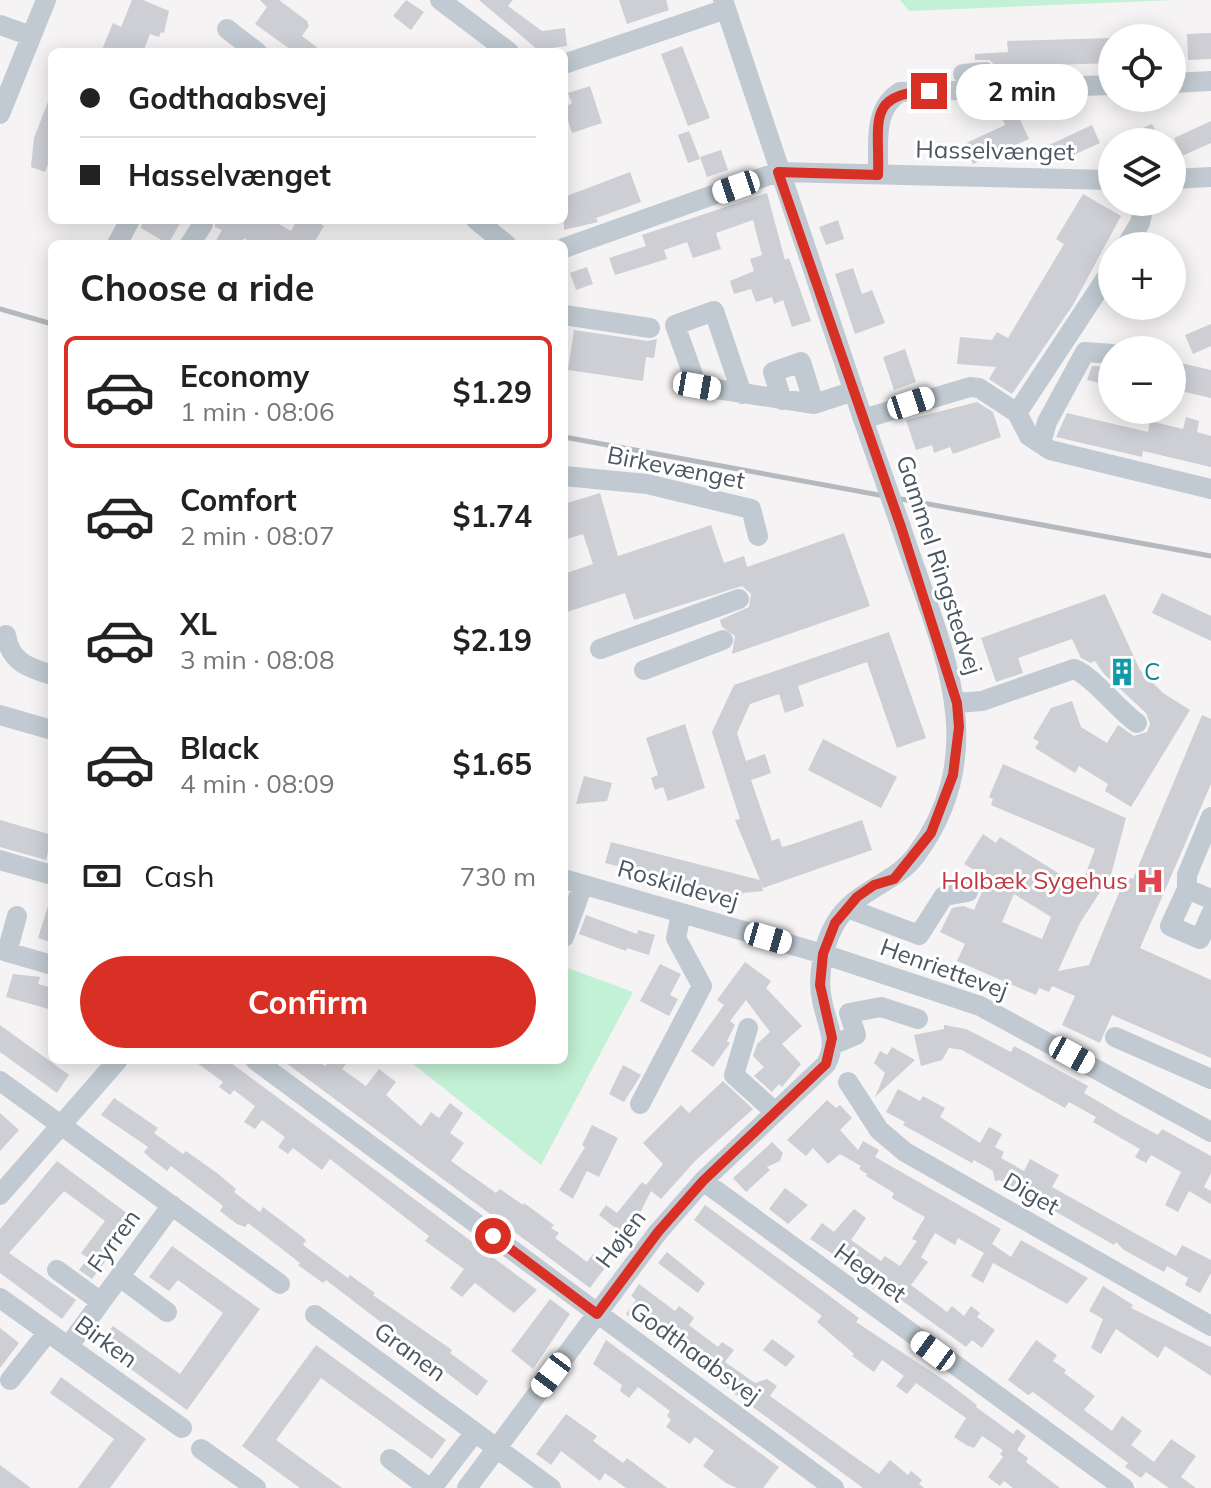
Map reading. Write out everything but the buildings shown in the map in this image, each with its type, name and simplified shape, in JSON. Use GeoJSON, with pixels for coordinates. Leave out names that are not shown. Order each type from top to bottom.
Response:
{"type":"FeatureCollection","features":[{"type":"Feature","properties":{"kind":"street"},"geometry":{"type":"LineString","coordinates":[[0,114],[46,0]]}},
{"type":"Feature","properties":{"kind":"street"},"geometry":{"type":"LineString","coordinates":[[440,0],[504,48]]}},
{"type":"Feature","properties":{"kind":"street"},"geometry":{"type":"LineString","coordinates":[[568,62],[724,4]]}},
{"type":"Feature","properties":{"kind":"street","name":"Gammel Ringstedvej"},"geometry":{"type":"LineString","coordinates":[[724,4],[778,172],[901,527],[957,703],[982,701],[1074,669],[1087,675],[1115,707],[1137,723]]}},
{"type":"Feature","properties":{"kind":"street"},"geometry":{"type":"LineString","coordinates":[[0,25],[31,36]]}},
{"type":"Feature","properties":{"kind":"street"},"geometry":{"type":"LineString","coordinates":[[227,29],[252,48]]}},
{"type":"Feature","properties":{"kind":"street"},"geometry":{"type":"LineString","coordinates":[[963,74],[985,72],[986,89]]}},
{"type":"Feature","properties":{"kind":"street"},"geometry":{"type":"LineString","coordinates":[[1186,82],[1211,81]]}},
{"type":"Feature","properties":{"kind":"street"},"geometry":{"type":"LineString","coordinates":[[878,175],[880,112],[887,100],[900,92],[1098,85]]}},
{"type":"Feature","properties":{"kind":"street"},"geometry":{"type":"LineString","coordinates":[[568,247],[778,172]]}},
{"type":"Feature","properties":{"kind":"street","name":"Hasselvænget"},"geometry":{"type":"LineString","coordinates":[[778,172],[1098,180]]}},
{"type":"Feature","properties":{"kind":"street"},"geometry":{"type":"LineString","coordinates":[[1186,178],[1211,177]]}},
{"type":"Feature","properties":{"kind":"street"},"geometry":{"type":"LineString","coordinates":[[193,240],[203,224]]}},
{"type":"Feature","properties":{"kind":"street"},"geometry":{"type":"LineString","coordinates":[[481,224],[501,240]]}},
{"type":"Feature","properties":{"kind":"street"},"geometry":{"type":"LineString","coordinates":[[1017,413],[1098,290]]}},
{"type":"Feature","properties":{"kind":"street"},"geometry":{"type":"LineString","coordinates":[[568,318],[650,328]]}},
{"type":"Feature","properties":{"kind":"street"},"geometry":{"type":"LineString","coordinates":[[1036,436],[1047,422],[1085,352],[1098,353]]}},
{"type":"Feature","properties":{"kind":"street"},"geometry":{"type":"LineString","coordinates":[[782,400],[773,372],[801,362],[814,404]]}},
{"type":"Feature","properties":{"kind":"street"},"geometry":{"type":"LineString","coordinates":[[863,419],[970,387],[979,388],[1017,413],[1050,450],[1211,489]]}},
{"type":"Feature","properties":{"kind":"street"},"geometry":{"type":"LineString","coordinates":[[742,394],[814,404],[854,391]]}},
{"type":"Feature","properties":{"kind":"street"},"geometry":{"type":"LineString","coordinates":[[1036,436],[1161,463]]}},
{"type":"Feature","properties":{"kind":"street","name":"Birkevænget"},"geometry":{"type":"LineString","coordinates":[[568,476],[647,484],[751,509],[758,536]]}},
{"type":"Feature","properties":{"kind":"street"},"geometry":{"type":"LineString","coordinates":[[600,649],[739,599]]}},
{"type":"Feature","properties":{"kind":"street"},"geometry":{"type":"LineString","coordinates":[[668,625],[681,656]]}},
{"type":"Feature","properties":{"kind":"street"},"geometry":{"type":"LineString","coordinates":[[6,635],[8,648],[23,666],[48,674]]}},
{"type":"Feature","properties":{"kind":"street"},"geometry":{"type":"LineString","coordinates":[[644,670],[723,640]]}},
{"type":"Feature","properties":{"kind":"street"},"geometry":{"type":"LineString","coordinates":[[832,1045],[820,985],[823,954],[835,923],[852,903],[874,885],[894,879],[931,833],[953,775],[959,740],[957,703]]}},
{"type":"Feature","properties":{"kind":"street"},"geometry":{"type":"LineString","coordinates":[[0,715],[48,729]]}},
{"type":"Feature","properties":{"kind":"street"},"geometry":{"type":"LineString","coordinates":[[1210,920],[1200,939],[1170,926],[1187,889],[1187,875],[1211,817]]}},
{"type":"Feature","properties":{"kind":"street"},"geometry":{"type":"LineString","coordinates":[[0,860],[48,874]]}},
{"type":"Feature","properties":{"kind":"street"},"geometry":{"type":"LineString","coordinates":[[568,913],[573,882]]}},
{"type":"Feature","properties":{"kind":"street","name":"Roskildevej"},"geometry":{"type":"LineString","coordinates":[[573,882],[823,954]]}},
{"type":"Feature","properties":{"kind":"street"},"geometry":{"type":"LineString","coordinates":[[1187,889],[1211,899]]}},
{"type":"Feature","properties":{"kind":"street"},"geometry":{"type":"LineString","coordinates":[[852,903],[919,935],[944,896],[968,892]]}},
{"type":"Feature","properties":{"kind":"street"},"geometry":{"type":"LineString","coordinates":[[640,1104],[702,986],[676,938],[681,914]]}},
{"type":"Feature","properties":{"kind":"street"},"geometry":{"type":"LineString","coordinates":[[17,916],[7,952],[48,964]]}},
{"type":"Feature","properties":{"kind":"street","name":"Henriettevej"},"geometry":{"type":"LineString","coordinates":[[823,954],[980,1006],[1211,1132]]}},
{"type":"Feature","properties":{"kind":"street","name":"Højen"},"geometry":{"type":"LineString","coordinates":[[467,1488],[658,1232],[703,1181],[823,1067],[832,1045],[856,1035],[849,1013],[881,1007],[918,1019]]}},
{"type":"Feature","properties":{"kind":"street"},"geometry":{"type":"LineString","coordinates":[[748,1028],[735,1063],[734,1075],[775,1112]]}},
{"type":"Feature","properties":{"kind":"street"},"geometry":{"type":"LineString","coordinates":[[1115,1037],[1211,1079]]}},
{"type":"Feature","properties":{"kind":"street"},"geometry":{"type":"LineString","coordinates":[[0,1195],[114,1064]]}},
{"type":"Feature","properties":{"kind":"street","name":"Godthaabsvej"},"geometry":{"type":"LineString","coordinates":[[260,1064],[834,1488]]}},
{"type":"Feature","properties":{"kind":"street","name":"Fyrren"},"geometry":{"type":"LineString","coordinates":[[0,1081],[280,1284]]}},
{"type":"Feature","properties":{"kind":"street","name":"Diget"},"geometry":{"type":"LineString","coordinates":[[848,1082],[879,1130],[905,1152],[1211,1326]]}},
{"type":"Feature","properties":{"kind":"street","name":"Hegnet"},"geometry":{"type":"LineString","coordinates":[[703,1181],[1124,1488]]}},
{"type":"Feature","properties":{"kind":"street","name":"Fyrren"},"geometry":{"type":"LineString","coordinates":[[68,1347],[172,1205]]}},
{"type":"Feature","properties":{"kind":"street"},"geometry":{"type":"LineString","coordinates":[[57,1270],[101,1302]]}},
{"type":"Feature","properties":{"kind":"street"},"geometry":{"type":"LineString","coordinates":[[120,1277],[167,1312]]}},
{"type":"Feature","properties":{"kind":"street","name":"Birken"},"geometry":{"type":"LineString","coordinates":[[0,1298],[182,1428]]}},
{"type":"Feature","properties":{"kind":"street","name":"Granen"},"geometry":{"type":"LineString","coordinates":[[315,1315],[551,1488]]}},
{"type":"Feature","properties":{"kind":"street"},"geometry":{"type":"LineString","coordinates":[[10,1380],[48,1332]]}},
{"type":"Feature","properties":{"kind":"street"},"geometry":{"type":"LineString","coordinates":[[390,1459],[431,1488],[475,1432]]}},
{"type":"Feature","properties":{"kind":"street"},"geometry":{"type":"LineString","coordinates":[[201,1449],[256,1488]]}},
{"type":"Feature","properties":{"kind":"green space"},"geometry":{"type":"Polygon","coordinates":[[[900,0],[1174,0],[909,11],[900,0]]]}},
{"type":"Feature","properties":{"kind":"green space"},"geometry":{"type":"Polygon","coordinates":[[[568,968],[633,992],[541,1165],[413,1064],[568,1064],[568,968]]]}},
{"type":"Feature","properties":{"kind":"railway"},"geometry":{"type":"LineString","coordinates":[[0,309],[48,323]]}},
{"type":"Feature","properties":{"kind":"railway"},"geometry":{"type":"LineString","coordinates":[[568,438],[1211,556]]}},
{"type":"Feature","properties":{"kind":"place","name":"C"},"geometry":{"type":"Point","coordinates":[1122,672]}},
{"type":"Feature","properties":{"kind":"place","name":"Holbæk Sygehus"},"geometry":{"type":"Point","coordinates":[1150,881]}},
{"type":"Feature","properties":{"kind":"route"},"geometry":{"type":"LineString","coordinates":[[493,1236],[597,1314],[658,1232],[703,1181],[826,1064],[832,1051],[832,1038],[820,985],[823,954],[835,923],[857,897],[874,885],[894,879],[914,857],[931,833],[946,800],[959,740],[957,703],[901,527],[778,172],[878,175],[880,112],[887,100],[900,92],[929,91]]}}]}
